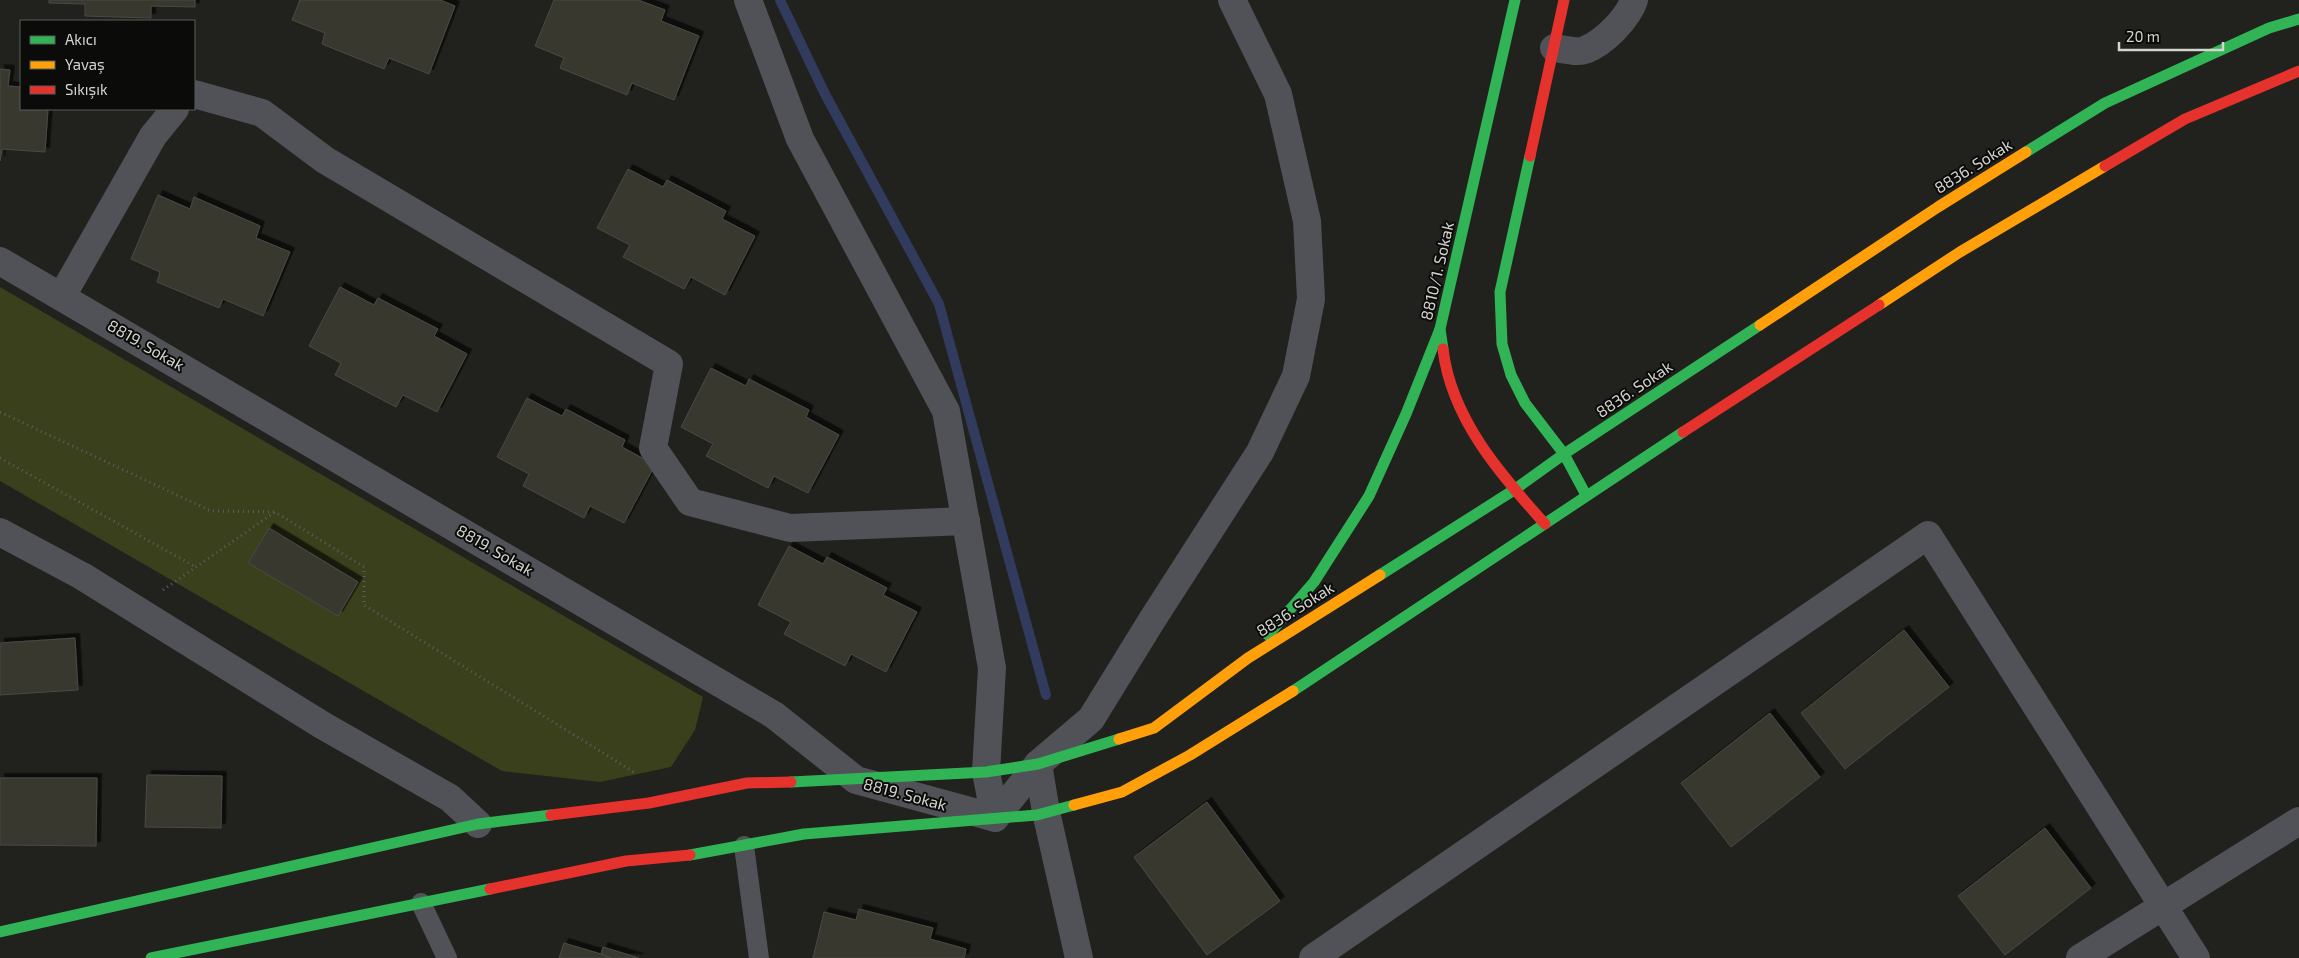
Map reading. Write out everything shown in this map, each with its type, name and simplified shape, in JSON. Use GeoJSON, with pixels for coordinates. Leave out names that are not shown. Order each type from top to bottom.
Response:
{"type":"FeatureCollection","features":[{"type":"Feature","properties":{"kind":"street"},"geometry":{"type":"LineString","coordinates":[[748,0],[800,139],[946,411],[992,668],[986,772],[995,818]]}},
{"type":"Feature","properties":{"kind":"street"},"geometry":{"type":"LineString","coordinates":[[995,818],[1038,764],[1091,719],[1260,452],[1296,376],[1311,299],[1307,221],[1278,94],[1232,0]]}},
{"type":"Feature","properties":{"kind":"street","name":"8810/1. Sokak"},"geometry":{"type":"LineString","coordinates":[[1516,0],[1440,330],[1448,376],[1464,420],[1514,490],[1545,524]]}},
{"type":"Feature","properties":{"kind":"street"},"geometry":{"type":"LineString","coordinates":[[1564,0],[1500,292],[1502,344],[1511,375],[1525,403],[1564,454],[1586,495]]}},
{"type":"Feature","properties":{"kind":"street"},"geometry":{"type":"LineString","coordinates":[[1554,48],[1584,51],[1611,32],[1630,12],[1634,0]]}},
{"type":"Feature","properties":{"kind":"street","name":"8836. Sokak"},"geometry":{"type":"LineString","coordinates":[[0,932],[478,824],[649,804],[746,783],[856,780],[986,772],[1038,764],[1154,728],[1248,658],[1514,490],[1564,454],[1938,207],[2105,103],[2269,28],[2299,19]]}},
{"type":"Feature","properties":{"kind":"street"},"geometry":{"type":"LineString","coordinates":[[151,958],[626,861],[700,854],[804,834],[1046,812],[1122,792],[1190,755],[1320,674],[1586,495],[1960,252],[2185,119],[2299,71]]}},
{"type":"Feature","properties":{"kind":"street"},"geometry":{"type":"LineString","coordinates":[[195,94],[262,113],[325,160],[669,364],[654,448],[690,502],[790,528],[966,521]]}},
{"type":"Feature","properties":{"kind":"street"},"geometry":{"type":"LineString","coordinates":[[62,296],[153,136],[174,110]]}},
{"type":"Feature","properties":{"kind":"street","name":"8819. Sokak"},"geometry":{"type":"LineString","coordinates":[[0,261],[774,714],[856,780],[995,818]]}},
{"type":"Feature","properties":{"kind":"street"},"geometry":{"type":"LineString","coordinates":[[1248,658],[1314,582],[1369,496],[1406,414],[1440,330]]}},
{"type":"Feature","properties":{"kind":"street"},"geometry":{"type":"LineString","coordinates":[[0,532],[82,576],[322,725],[450,798],[478,824]]}},
{"type":"Feature","properties":{"kind":"street"},"geometry":{"type":"LineString","coordinates":[[1314,958],[1928,535],[2196,958]]}},
{"type":"Feature","properties":{"kind":"street"},"geometry":{"type":"LineString","coordinates":[[1038,764],[1046,812],[1079,958]]}},
{"type":"Feature","properties":{"kind":"street"},"geometry":{"type":"LineString","coordinates":[[2080,958],[2163,908],[2299,821]]}},
{"type":"Feature","properties":{"kind":"lane"},"geometry":{"type":"LineString","coordinates":[[744,846],[759,958]]}},
{"type":"Feature","properties":{"kind":"lane"},"geometry":{"type":"LineString","coordinates":[[421,903],[446,958]]}},
{"type":"Feature","properties":{"kind":"path"},"geometry":{"type":"LineString","coordinates":[[0,412],[211,511],[276,512],[364,567],[364,605],[638,774],[649,804]]}},
{"type":"Feature","properties":{"kind":"path"},"geometry":{"type":"LineString","coordinates":[[0,458],[196,566]]}},
{"type":"Feature","properties":{"kind":"path"},"geometry":{"type":"LineString","coordinates":[[138,610],[196,566],[276,512]]}},
{"type":"Feature","properties":{"kind":"green space"},"geometry":{"type":"Polygon","coordinates":[[[0,287],[703,697],[695,730],[671,767],[600,782],[502,771],[0,481],[0,287]]]}},
{"type":"Feature","properties":{"kind":"building"},"geometry":{"type":"Polygon","coordinates":[[[49,0],[195,0],[195,7],[151,6],[151,18],[85,16],[85,4],[49,3],[49,0]]]}},
{"type":"Feature","properties":{"kind":"building"},"geometry":{"type":"Polygon","coordinates":[[[300,0],[440,0],[455,6],[429,74],[389,58],[384,69],[322,44],[325,33],[292,20],[300,0]]]}},
{"type":"Feature","properties":{"kind":"building"},"geometry":{"type":"Polygon","coordinates":[[[554,0],[638,0],[665,10],[661,21],[699,36],[674,100],[632,83],[627,95],[560,68],[564,58],[535,46],[554,0]]]}},
{"type":"Feature","properties":{"kind":"building"},"geometry":{"type":"Polygon","coordinates":[[[0,69],[10,70],[8,86],[20,87],[20,110],[48,110],[45,152],[2,149],[0,161],[0,69]]]}},
{"type":"Feature","properties":{"kind":"building"},"geometry":{"type":"Polygon","coordinates":[[[628,169],[663,187],[667,180],[726,211],[722,219],[755,236],[725,295],[691,277],[684,289],[623,257],[630,245],[597,228],[628,169]]]}},
{"type":"Feature","properties":{"kind":"building"},"geometry":{"type":"Polygon","coordinates":[[[158,195],[190,209],[194,197],[260,226],[256,238],[290,252],[263,316],[223,299],[219,308],[157,282],[160,272],[131,259],[158,195]]]}},
{"type":"Feature","properties":{"kind":"building"},"geometry":{"type":"Polygon","coordinates":[[[340,287],[374,305],[378,298],[438,329],[434,336],[467,354],[437,412],[403,395],[396,407],[335,375],[341,363],[309,346],[340,287]]]}},
{"type":"Feature","properties":{"kind":"building"},"geometry":{"type":"Polygon","coordinates":[[[711,368],[746,386],[749,379],[809,410],[806,417],[839,435],[808,493],[774,476],[768,488],[706,456],[713,444],[681,427],[711,368]]]}},
{"type":"Feature","properties":{"kind":"building"},"geometry":{"type":"Polygon","coordinates":[[[527,398],[562,416],[566,409],[625,440],[622,447],[655,465],[624,523],[590,506],[584,518],[523,486],[529,474],[497,457],[527,398]]]}},
{"type":"Feature","properties":{"kind":"building"},"geometry":{"type":"Polygon","coordinates":[[[269,528],[358,582],[338,616],[248,563],[269,528]]]}},
{"type":"Feature","properties":{"kind":"building"},"geometry":{"type":"Polygon","coordinates":[[[789,546],[823,564],[827,557],[887,588],[883,595],[917,612],[886,672],[851,654],[845,666],[784,634],[791,622],[758,605],[789,546]]]}},
{"type":"Feature","properties":{"kind":"building"},"geometry":{"type":"Polygon","coordinates":[[[1904,630],[1949,687],[1845,769],[1801,713],[1904,630]]]}},
{"type":"Feature","properties":{"kind":"building"},"geometry":{"type":"Polygon","coordinates":[[[75,638],[78,690],[0,695],[0,643],[75,638]]]}},
{"type":"Feature","properties":{"kind":"building"},"geometry":{"type":"Polygon","coordinates":[[[1770,713],[1820,777],[1731,847],[1681,783],[1770,713]]]}},
{"type":"Feature","properties":{"kind":"building"},"geometry":{"type":"Polygon","coordinates":[[[147,775],[222,776],[221,828],[145,827],[147,775]]]}},
{"type":"Feature","properties":{"kind":"building"},"geometry":{"type":"Polygon","coordinates":[[[0,778],[97,778],[96,846],[0,845],[0,778]]]}},
{"type":"Feature","properties":{"kind":"building"},"geometry":{"type":"Polygon","coordinates":[[[1207,802],[1280,901],[1207,955],[1134,857],[1207,802]]]}},
{"type":"Feature","properties":{"kind":"building"},"geometry":{"type":"Polygon","coordinates":[[[2045,828],[2091,888],[2005,955],[1958,896],[2045,828]]]}},
{"type":"Feature","properties":{"kind":"building"},"geometry":{"type":"Polygon","coordinates":[[[859,909],[933,928],[930,939],[966,949],[964,958],[813,958],[824,912],[856,920],[859,909]]]}},
{"type":"Feature","properties":{"kind":"building"},"geometry":{"type":"Polygon","coordinates":[[[564,943],[601,954],[612,958],[559,958],[564,943]]]}},
{"type":"Feature","properties":{"kind":"building"},"geometry":{"type":"Polygon","coordinates":[[[603,947],[639,958],[612,958],[601,954],[603,947]]]}},
{"type":"Feature","properties":{"kind":"waterway"},"geometry":{"type":"LineString","coordinates":[[780,0],[825,94],[939,304],[1046,695]]}},
{"type":"Feature","properties":{"kind":"traffic: fast"},"geometry":{"type":"LineString","coordinates":[[1443,349],[1440,329],[1515,0]]}},
{"type":"Feature","properties":{"kind":"traffic: fast"},"geometry":{"type":"LineString","coordinates":[[2026,152],[2105,103],[2269,28],[2299,19]]}},
{"type":"Feature","properties":{"kind":"traffic: fast"},"geometry":{"type":"LineString","coordinates":[[1530,156],[1500,292],[1502,344],[1511,375],[1525,403],[1564,454],[1586,495]]}},
{"type":"Feature","properties":{"kind":"traffic: fast"},"geometry":{"type":"LineString","coordinates":[[1380,575],[1514,490],[1564,454],[1760,325]]}},
{"type":"Feature","properties":{"kind":"traffic: fast"},"geometry":{"type":"LineString","coordinates":[[1268,635],[1314,582],[1369,496],[1406,414],[1440,329]]}},
{"type":"Feature","properties":{"kind":"traffic: fast"},"geometry":{"type":"LineString","coordinates":[[1293,691],[1683,432]]}},
{"type":"Feature","properties":{"kind":"traffic: fast"},"geometry":{"type":"LineString","coordinates":[[791,782],[986,772],[1038,764],[1119,739]]}},
{"type":"Feature","properties":{"kind":"traffic: fast"},"geometry":{"type":"LineString","coordinates":[[690,855],[804,834],[1037,815],[1074,805]]}},
{"type":"Feature","properties":{"kind":"traffic: fast"},"geometry":{"type":"LineString","coordinates":[[0,932],[478,824],[551,815]]}},
{"type":"Feature","properties":{"kind":"traffic: fast"},"geometry":{"type":"LineString","coordinates":[[151,958],[490,889]]}},
{"type":"Feature","properties":{"kind":"traffic: slow"},"geometry":{"type":"LineString","coordinates":[[1760,325],[1938,207],[2026,152]]}},
{"type":"Feature","properties":{"kind":"traffic: slow"},"geometry":{"type":"LineString","coordinates":[[1879,305],[1960,252],[2105,166]]}},
{"type":"Feature","properties":{"kind":"traffic: slow"},"geometry":{"type":"LineString","coordinates":[[1119,739],[1154,728],[1248,658],[1380,575]]}},
{"type":"Feature","properties":{"kind":"traffic: slow"},"geometry":{"type":"LineString","coordinates":[[1074,805],[1122,792],[1190,755],[1293,691]]}},
{"type":"Feature","properties":{"kind":"traffic: jam"},"geometry":{"type":"LineString","coordinates":[[1530,156],[1564,0]]}},
{"type":"Feature","properties":{"kind":"traffic: jam"},"geometry":{"type":"LineString","coordinates":[[2105,166],[2185,119],[2299,71]]}},
{"type":"Feature","properties":{"kind":"traffic: jam"},"geometry":{"type":"LineString","coordinates":[[1683,432],[1879,305]]}},
{"type":"Feature","properties":{"kind":"traffic: jam"},"geometry":{"type":"LineString","coordinates":[[1443,349],[1448,374],[1467,422],[1495,465],[1545,524]]}},
{"type":"Feature","properties":{"kind":"traffic: jam"},"geometry":{"type":"LineString","coordinates":[[551,815],[649,803],[747,783],[791,782]]}},
{"type":"Feature","properties":{"kind":"traffic: jam"},"geometry":{"type":"LineString","coordinates":[[490,889],[626,861],[690,855]]}}]}
